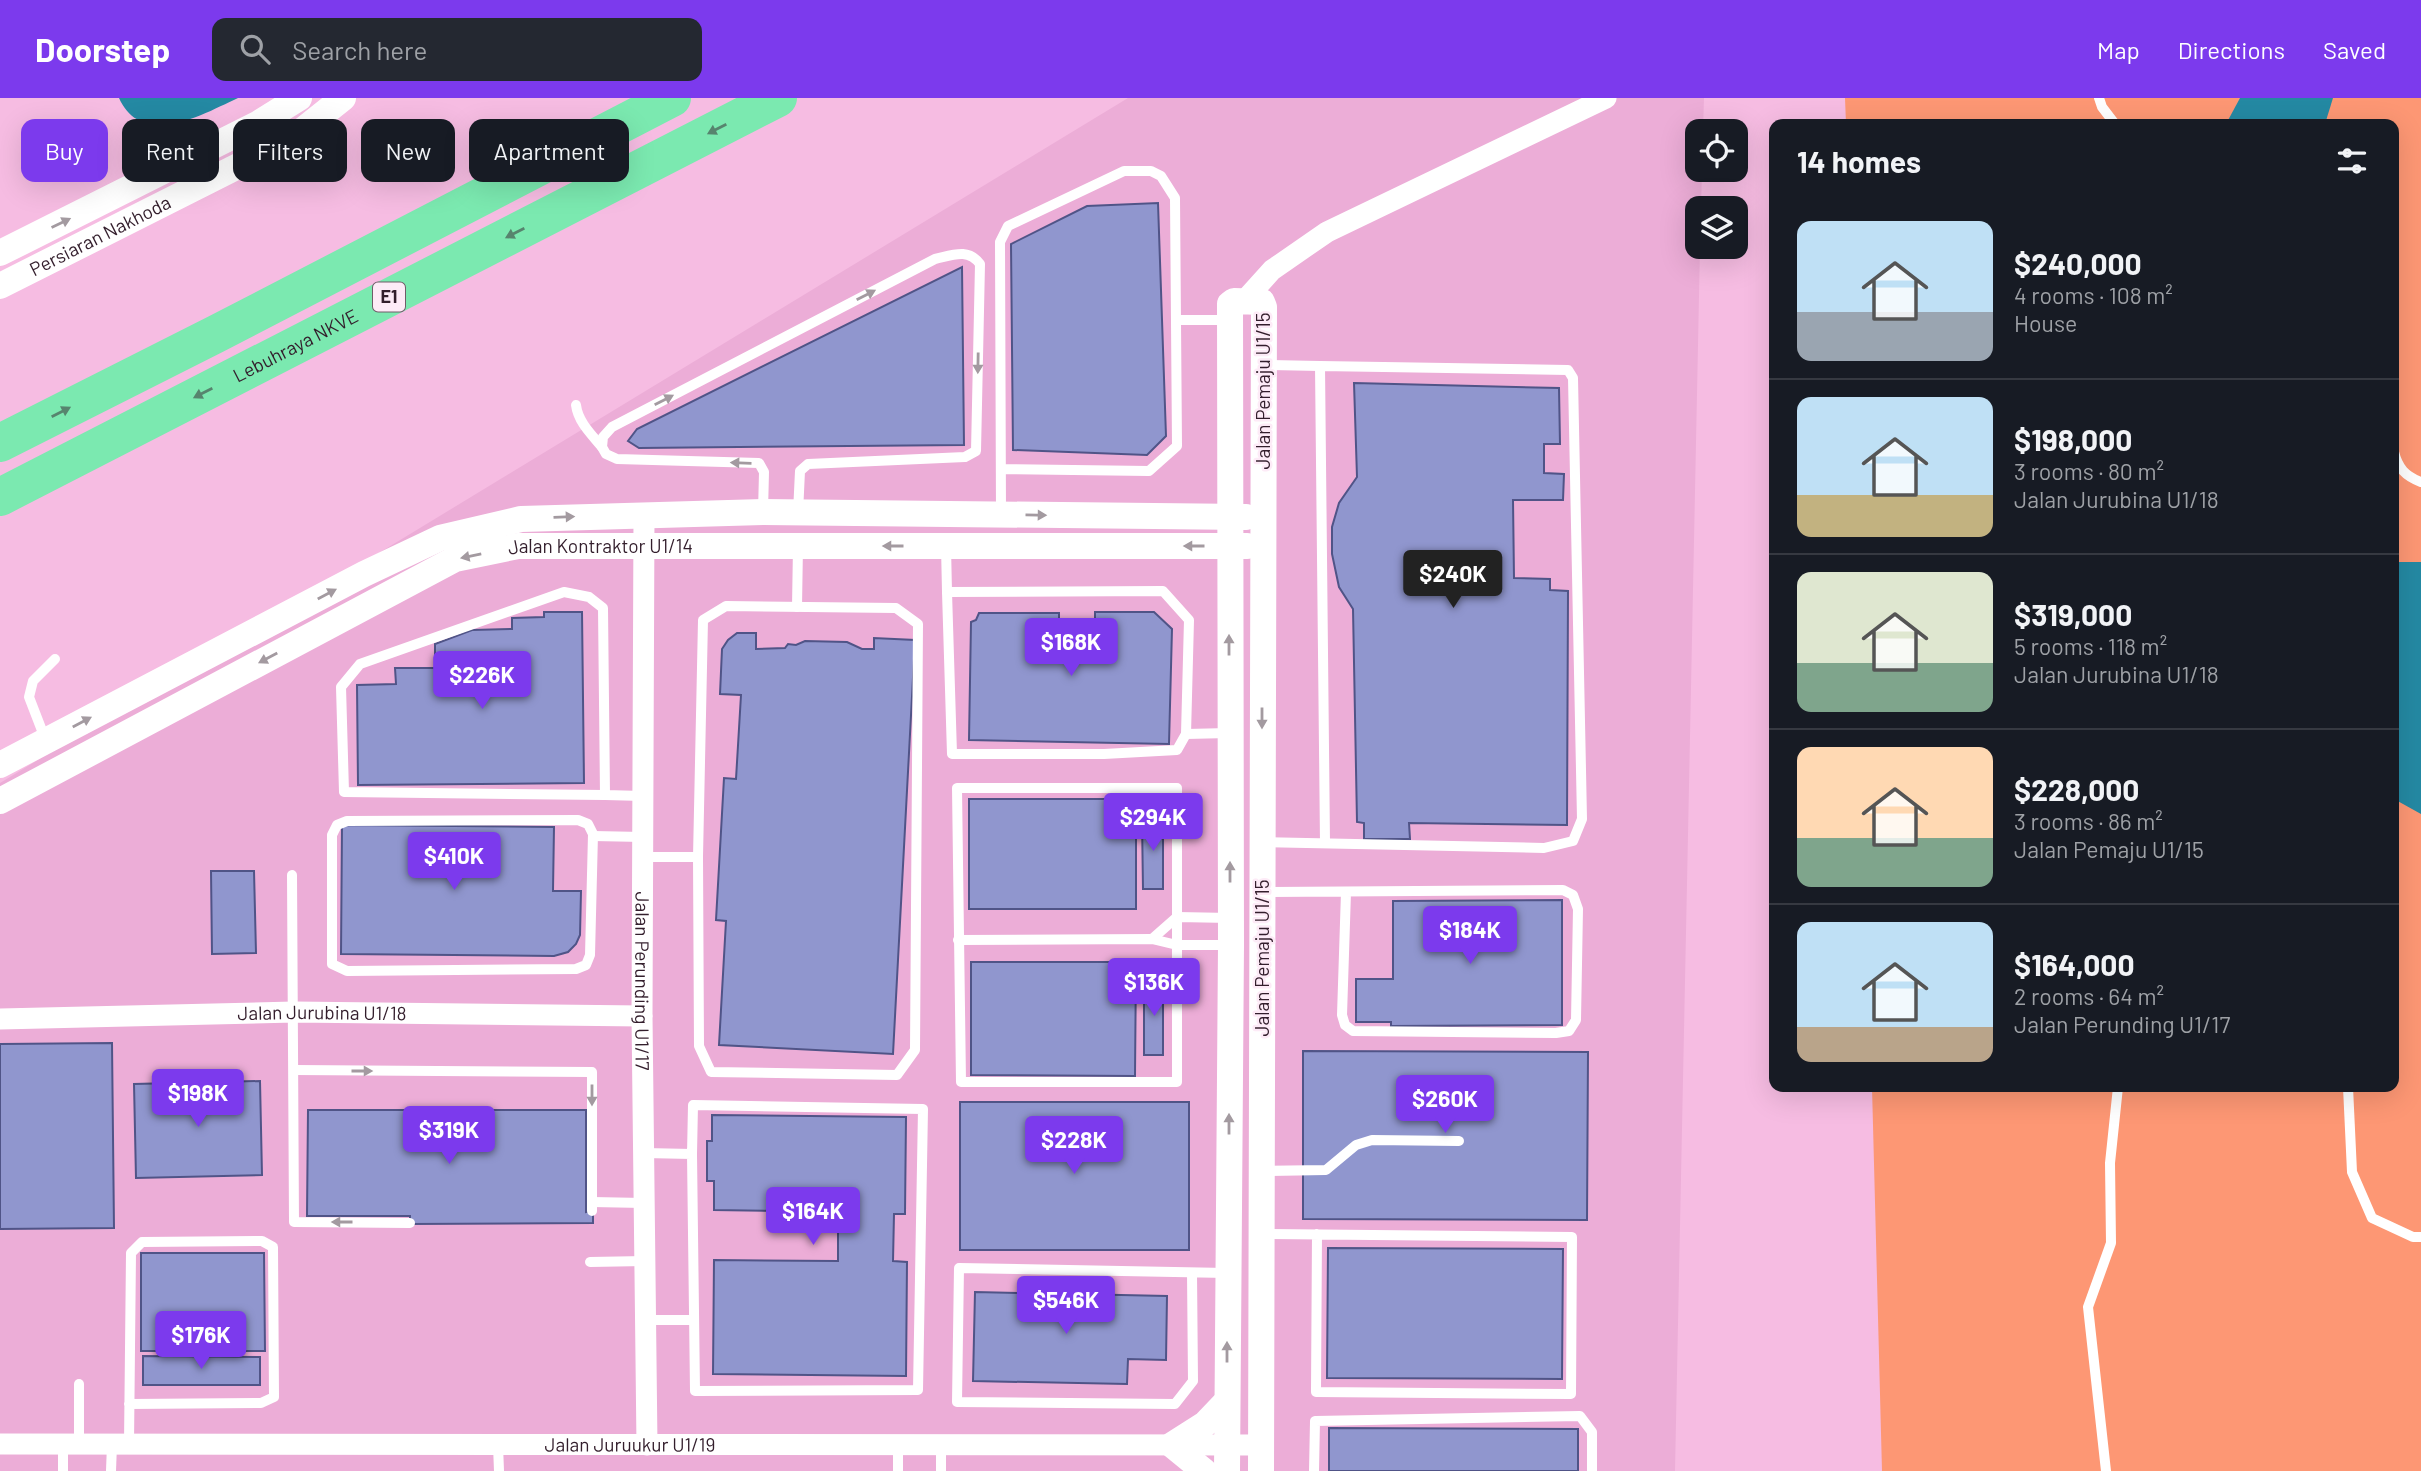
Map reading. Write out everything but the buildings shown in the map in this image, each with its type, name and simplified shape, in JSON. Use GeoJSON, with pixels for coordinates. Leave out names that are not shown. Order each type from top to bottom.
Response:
{"type":"FeatureCollection","features":[{"type":"Feature","properties":{"kind":"highway"},"geometry":{"type":"LineString","coordinates":[[216,334],[624,98]]}},
{"type":"Feature","properties":{"kind":"highway","name":"E1"},"geometry":{"type":"LineString","coordinates":[[0,443],[672,98]]}},
{"type":"Feature","properties":{"kind":"highway","name":"Lebuhraya NKVE"},"geometry":{"type":"LineString","coordinates":[[0,497],[778,98]]}},
{"type":"Feature","properties":{"kind":"street","name":"Persiaran Nakhoda"},"geometry":{"type":"LineString","coordinates":[[0,253],[259,123],[299,98]]}},
{"type":"Feature","properties":{"kind":"street","name":"Persiaran Nakhoda"},"geometry":{"type":"LineString","coordinates":[[0,286],[264,153],[303,130],[343,98]]}},
{"type":"Feature","properties":{"kind":"street"},"geometry":{"type":"LineString","coordinates":[[1237,311],[1272,270],[1327,232],[1606,98]]}},
{"type":"Feature","properties":{"kind":"street","name":"Jalan Pemaju U1/15"},"geometry":{"type":"LineString","coordinates":[[1227,1458],[1231,945],[1230,517],[1237,311],[1262,302],[1261,1458]]}},
{"type":"Feature","properties":{"kind":"street","name":"Jalan Kontraktor U1/14"},"geometry":{"type":"LineString","coordinates":[[0,765],[364,574],[440,538],[522,519],[763,512],[1263,517]]}},
{"type":"Feature","properties":{"kind":"street","name":"Jalan Perunding U1/17"},"geometry":{"type":"LineString","coordinates":[[644,515],[642,1016],[647,1445]]}},
{"type":"Feature","properties":{"kind":"street","name":"Jalan Kontraktor U1/14"},"geometry":{"type":"LineString","coordinates":[[0,801],[455,559],[518,546],[1263,546]]}},
{"type":"Feature","properties":{"kind":"street","name":"Jalan Jurubina U1/18"},"geometry":{"type":"LineString","coordinates":[[0,1019],[294,1012],[642,1016]]}},
{"type":"Feature","properties":{"kind":"street"},"geometry":{"type":"LineString","coordinates":[[1204,1471],[1172,1445],[1205,1424],[1227,1401]]}},
{"type":"Feature","properties":{"kind":"street","name":"Jalan Juruukur U1/19"},"geometry":{"type":"LineString","coordinates":[[0,1444],[898,1447],[1172,1445],[1227,1458],[1261,1458]]}},
{"type":"Feature","properties":{"kind":"lane"},"geometry":{"type":"LineString","coordinates":[[2099,98],[2111,119]]}},
{"type":"Feature","properties":{"kind":"lane"},"geometry":{"type":"LineString","coordinates":[[1001,470],[1149,471],[1177,446],[1175,198],[1161,176],[1151,171],[1124,171],[1008,226],[1000,242],[1001,514]]}},
{"type":"Feature","properties":{"kind":"lane"},"geometry":{"type":"LineString","coordinates":[[602,447],[603,437],[612,427],[923,265],[962,252],[974,256],[980,264],[976,451],[965,457],[808,464],[800,471],[798,513]]}},
{"type":"Feature","properties":{"kind":"lane"},"geometry":{"type":"LineString","coordinates":[[1177,320],[1237,311]]}},
{"type":"Feature","properties":{"kind":"lane"},"geometry":{"type":"LineString","coordinates":[[1262,842],[1544,848],[1573,841],[1582,819],[1573,377],[1568,370],[1559,368],[1263,365]]}},
{"type":"Feature","properties":{"kind":"lane"},"geometry":{"type":"LineString","coordinates":[[1321,366],[1325,843]]}},
{"type":"Feature","properties":{"kind":"lane"},"geometry":{"type":"LineString","coordinates":[[576,405],[585,427],[606,454],[617,459],[759,463],[764,472],[763,512]]}},
{"type":"Feature","properties":{"kind":"lane"},"geometry":{"type":"LineString","coordinates":[[2399,466],[2409,477],[2421,482]]}},
{"type":"Feature","properties":{"kind":"lane"},"geometry":{"type":"LineString","coordinates":[[797,607],[798,546]]}},
{"type":"Feature","properties":{"kind":"lane"},"geometry":{"type":"LineString","coordinates":[[946,546],[947,592],[952,754],[1104,754],[1177,750],[1186,734],[1189,620],[1163,592],[947,592]]}},
{"type":"Feature","properties":{"kind":"lane"},"geometry":{"type":"LineString","coordinates":[[605,795],[603,608],[589,597],[564,592],[360,664],[341,687],[344,792],[643,796]]}},
{"type":"Feature","properties":{"kind":"lane"},"geometry":{"type":"LineString","coordinates":[[726,606],[896,608],[918,624],[915,1051],[897,1075],[711,1072],[699,1046],[698,857],[703,620],[726,606]]}},
{"type":"Feature","properties":{"kind":"lane"},"geometry":{"type":"LineString","coordinates":[[47,740],[29,697],[33,681],[55,659]]}},
{"type":"Feature","properties":{"kind":"lane"},"geometry":{"type":"LineString","coordinates":[[1186,734],[1229,733]]}},
{"type":"Feature","properties":{"kind":"lane"},"geometry":{"type":"LineString","coordinates":[[957,788],[1177,788],[1177,917],[1177,1082],[961,1082],[957,788]]}},
{"type":"Feature","properties":{"kind":"lane"},"geometry":{"type":"LineString","coordinates":[[578,820],[589,824],[593,836],[590,955],[586,965],[576,969],[346,971],[332,964],[332,835],[337,825],[347,821],[578,820]]}},
{"type":"Feature","properties":{"kind":"lane"},"geometry":{"type":"LineString","coordinates":[[593,836],[698,857]]}},
{"type":"Feature","properties":{"kind":"lane"},"geometry":{"type":"LineString","coordinates":[[292,875],[294,1222],[410,1223]]}},
{"type":"Feature","properties":{"kind":"lane"},"geometry":{"type":"LineString","coordinates":[[1262,892],[1563,890],[1573,895],[1578,909],[1576,1020],[1569,1031],[1556,1033],[1353,1031],[1345,1025],[1342,1015],[1346,892]]}},
{"type":"Feature","properties":{"kind":"lane"},"geometry":{"type":"LineString","coordinates":[[1152,939],[1177,917],[1231,918]]}},
{"type":"Feature","properties":{"kind":"lane"},"geometry":{"type":"LineString","coordinates":[[958,940],[1152,939],[1177,945],[1231,945]]}},
{"type":"Feature","properties":{"kind":"lane"},"geometry":{"type":"LineString","coordinates":[[294,1070],[592,1072],[592,1207],[644,1203]]}},
{"type":"Feature","properties":{"kind":"lane"},"geometry":{"type":"LineString","coordinates":[[2106,1471],[2088,1307],[2110,1243],[2110,1163],[2117,1092]]}},
{"type":"Feature","properties":{"kind":"lane"},"geometry":{"type":"LineString","coordinates":[[2348,1092],[2353,1172],[2372,1218],[2413,1237],[2421,1237]]}},
{"type":"Feature","properties":{"kind":"lane"},"geometry":{"type":"LineString","coordinates":[[693,1105],[923,1109],[918,1390],[695,1391],[692,1154],[693,1105]]}},
{"type":"Feature","properties":{"kind":"lane"},"geometry":{"type":"LineString","coordinates":[[1262,1171],[1326,1170],[1356,1145],[1372,1140],[1459,1141]]}},
{"type":"Feature","properties":{"kind":"lane"},"geometry":{"type":"LineString","coordinates":[[644,1153],[692,1154]]}},
{"type":"Feature","properties":{"kind":"lane"},"geometry":{"type":"LineString","coordinates":[[1262,1234],[1317,1234],[1572,1237],[1571,1394],[1316,1392],[1317,1234]]}},
{"type":"Feature","properties":{"kind":"lane"},"geometry":{"type":"LineString","coordinates":[[111,1471],[129,1404],[131,1252],[142,1242],[262,1241],[273,1247],[274,1396],[261,1403],[129,1404]]}},
{"type":"Feature","properties":{"kind":"lane"},"geometry":{"type":"LineString","coordinates":[[590,1262],[645,1261]]}},
{"type":"Feature","properties":{"kind":"lane"},"geometry":{"type":"LineString","coordinates":[[1192,1273],[1193,1381],[1175,1404],[957,1402],[960,1268],[1228,1273]]}},
{"type":"Feature","properties":{"kind":"lane"},"geometry":{"type":"LineString","coordinates":[[646,1320],[694,1320]]}},
{"type":"Feature","properties":{"kind":"lane"},"geometry":{"type":"LineString","coordinates":[[62,1471],[71,1444],[79,1384]]}},
{"type":"Feature","properties":{"kind":"lane"},"geometry":{"type":"LineString","coordinates":[[1314,1471],[1315,1421],[1580,1416],[1592,1432],[1592,1471]]}},
{"type":"Feature","properties":{"kind":"lane"},"geometry":{"type":"LineString","coordinates":[[498,1445],[499,1471]]}},
{"type":"Feature","properties":{"kind":"lane"},"geometry":{"type":"LineString","coordinates":[[942,1446],[942,1471]]}},
{"type":"Feature","properties":{"kind":"lane"},"geometry":{"type":"LineString","coordinates":[[898,1447],[898,1471]]}},
{"type":"Feature","properties":{"kind":"shaded area"},"geometry":{"type":"Polygon","coordinates":[[[1128,98],[1704,98],[1703,119],[1685,119],[1685,182],[1702,182],[1701,196],[1685,196],[1685,259],[1700,259],[1675,1471],[0,1471],[0,783],[1128,98]]]}},
{"type":"Feature","properties":{"kind":"shaded area"},"geometry":{"type":"Polygon","coordinates":[[[1845,98],[2421,98],[2421,1471],[1882,1471],[1872,1092],[2399,1092],[2399,119],[1846,119],[1845,98]]]}},
{"type":"Feature","properties":{"kind":"water"},"geometry":{"type":"Polygon","coordinates":[[[119,98],[238,98],[191,119],[138,119],[130,114],[119,98]]]}},
{"type":"Feature","properties":{"kind":"water"},"geometry":{"type":"Polygon","coordinates":[[[2240,98],[2333,98],[2327,119],[2229,119],[2240,98]]]}},
{"type":"Feature","properties":{"kind":"water"},"geometry":{"type":"Polygon","coordinates":[[[2399,562],[2421,562],[2421,814],[2399,802],[2399,562]]]}}]}
